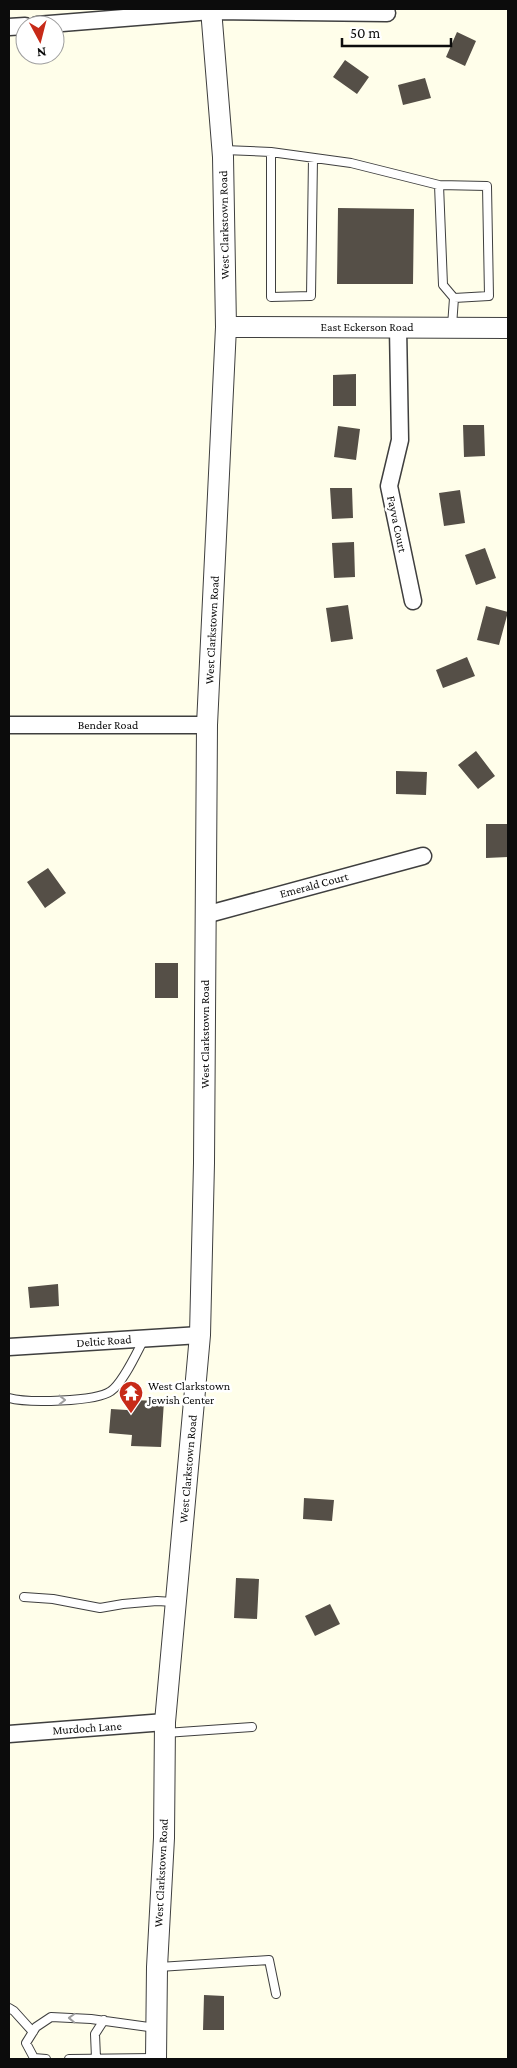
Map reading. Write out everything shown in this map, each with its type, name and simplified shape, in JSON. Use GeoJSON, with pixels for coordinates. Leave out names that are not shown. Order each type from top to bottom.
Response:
{"type":"FeatureCollection","features":[{"type":"Feature","properties":{"kind":"street"},"geometry":{"type":"LineString","coordinates":[[65,23],[211,10],[387,13]]}},
{"type":"Feature","properties":{"kind":"street","name":"West Clarkstown Road"},"geometry":{"type":"LineString","coordinates":[[156,2059],[156,1967],[164,1838],[165,1728],[200,1335],[204,1163],[207,725],[226,326],[226,248],[222,150],[211,10]]}},
{"type":"Feature","properties":{"kind":"street","name":"East Eckerson Road"},"geometry":{"type":"LineString","coordinates":[[226,326],[508,328]]}},
{"type":"Feature","properties":{"kind":"street","name":"Fayva Court"},"geometry":{"type":"LineString","coordinates":[[398,327],[400,440],[390,486],[413,602]]}},
{"type":"Feature","properties":{"kind":"street","name":"Bender Road"},"geometry":{"type":"LineString","coordinates":[[9,725],[207,725]]}},
{"type":"Feature","properties":{"kind":"street","name":"Emerald Court"},"geometry":{"type":"LineString","coordinates":[[205,915],[423,856]]}},
{"type":"Feature","properties":{"kind":"street","name":"Deltic Road"},"geometry":{"type":"LineString","coordinates":[[9,1347],[200,1335]]}},
{"type":"Feature","properties":{"kind":"street","name":"Murdoch Lane"},"geometry":{"type":"LineString","coordinates":[[9,1734],[165,1728]]}},
{"type":"Feature","properties":{"kind":"lane"},"geometry":{"type":"LineString","coordinates":[[222,150],[272,152],[352,163],[438,185],[488,186],[489,296],[454,298]]}},
{"type":"Feature","properties":{"kind":"lane"},"geometry":{"type":"LineString","coordinates":[[272,152],[271,297],[310,296],[312,158]]}},
{"type":"Feature","properties":{"kind":"lane"},"geometry":{"type":"LineString","coordinates":[[438,185],[443,285],[454,298],[452,328]]}},
{"type":"Feature","properties":{"kind":"lane"},"geometry":{"type":"LineString","coordinates":[[11,1399],[83,1400],[102,1396],[113,1390],[144,1339]]}},
{"type":"Feature","properties":{"kind":"lane"},"geometry":{"type":"LineString","coordinates":[[24,1597],[53,1598],[100,1608],[148,1602],[176,1602]]}},
{"type":"Feature","properties":{"kind":"lane"},"geometry":{"type":"LineString","coordinates":[[165,1728],[252,1727]]}},
{"type":"Feature","properties":{"kind":"lane"},"geometry":{"type":"LineString","coordinates":[[156,1967],[269,1960],[276,1994]]}},
{"type":"Feature","properties":{"kind":"lane"},"geometry":{"type":"LineString","coordinates":[[9,2008],[33,2032]]}},
{"type":"Feature","properties":{"kind":"lane"},"geometry":{"type":"LineString","coordinates":[[46,2059],[34,2058],[26,2043],[36,2026],[51,2017],[104,2020],[156,2028]]}},
{"type":"Feature","properties":{"kind":"lane"},"geometry":{"type":"LineString","coordinates":[[96,2058],[95,2034],[104,2020]]}},
{"type":"Feature","properties":{"kind":"lane"},"geometry":{"type":"LineString","coordinates":[[68,2059],[156,2059]]}},
{"type":"Feature","properties":{"kind":"building"},"geometry":{"type":"Polygon","coordinates":[[[457,32],[476,41],[465,66],[446,57],[457,32]]]}},
{"type":"Feature","properties":{"kind":"building"},"geometry":{"type":"Polygon","coordinates":[[[345,60],[369,77],[357,94],[333,77],[345,60]]]}},
{"type":"Feature","properties":{"kind":"building"},"geometry":{"type":"Polygon","coordinates":[[[425,78],[431,98],[403,105],[398,85],[425,78]]]}},
{"type":"Feature","properties":{"kind":"building"},"geometry":{"type":"Polygon","coordinates":[[[338,208],[414,209],[413,284],[337,284],[338,208]]]}},
{"type":"Feature","properties":{"kind":"building"},"geometry":{"type":"Polygon","coordinates":[[[356,374],[356,406],[333,406],[333,375],[356,374]]]}},
{"type":"Feature","properties":{"kind":"building"},"geometry":{"type":"Polygon","coordinates":[[[463,425],[484,425],[485,456],[464,457],[463,425]]]}},
{"type":"Feature","properties":{"kind":"building"},"geometry":{"type":"Polygon","coordinates":[[[338,426],[360,429],[356,460],[334,457],[338,426]]]}},
{"type":"Feature","properties":{"kind":"building"},"geometry":{"type":"Polygon","coordinates":[[[330,488],[352,488],[353,518],[332,519],[330,488]]]}},
{"type":"Feature","properties":{"kind":"building"},"geometry":{"type":"Polygon","coordinates":[[[460,490],[465,523],[444,526],[439,493],[460,490]]]}},
{"type":"Feature","properties":{"kind":"building"},"geometry":{"type":"Polygon","coordinates":[[[354,542],[355,577],[334,578],[332,543],[354,542]]]}},
{"type":"Feature","properties":{"kind":"building"},"geometry":{"type":"Polygon","coordinates":[[[485,548],[496,578],[476,585],[465,555],[485,548]]]}},
{"type":"Feature","properties":{"kind":"building"},"geometry":{"type":"Polygon","coordinates":[[[348,605],[353,639],[331,642],[326,608],[348,605]]]}},
{"type":"Feature","properties":{"kind":"building"},"geometry":{"type":"Polygon","coordinates":[[[486,606],[508,612],[499,645],[477,640],[486,606]]]}},
{"type":"Feature","properties":{"kind":"building"},"geometry":{"type":"Polygon","coordinates":[[[467,657],[475,676],[443,688],[436,670],[467,657]]]}},
{"type":"Feature","properties":{"kind":"building"},"geometry":{"type":"Polygon","coordinates":[[[476,751],[495,776],[478,789],[458,765],[476,751]]]}},
{"type":"Feature","properties":{"kind":"building"},"geometry":{"type":"Polygon","coordinates":[[[396,771],[427,772],[426,795],[396,794],[396,771]]]}},
{"type":"Feature","properties":{"kind":"building"},"geometry":{"type":"Polygon","coordinates":[[[486,824],[508,824],[508,857],[486,858],[486,824]]]}},
{"type":"Feature","properties":{"kind":"building"},"geometry":{"type":"Polygon","coordinates":[[[48,868],[66,893],[45,908],[27,882],[48,868]]]}},
{"type":"Feature","properties":{"kind":"building"},"geometry":{"type":"Polygon","coordinates":[[[155,963],[178,963],[178,998],[155,998],[155,963]]]}},
{"type":"Feature","properties":{"kind":"building"},"geometry":{"type":"Polygon","coordinates":[[[58,1284],[59,1306],[30,1308],[28,1287],[58,1284]]]}},
{"type":"Feature","properties":{"kind":"building"},"geometry":{"type":"Polygon","coordinates":[[[128,1400],[164,1401],[161,1447],[131,1446],[132,1435],[109,1433],[111,1409],[127,1410],[128,1400]]]}},
{"type":"Feature","properties":{"kind":"building"},"geometry":{"type":"Polygon","coordinates":[[[304,1498],[334,1500],[332,1521],[303,1519],[304,1498]]]}},
{"type":"Feature","properties":{"kind":"building"},"geometry":{"type":"Polygon","coordinates":[[[236,1578],[259,1579],[257,1619],[234,1618],[236,1578]]]}},
{"type":"Feature","properties":{"kind":"building"},"geometry":{"type":"Polygon","coordinates":[[[330,1604],[340,1624],[315,1636],[305,1616],[330,1604]]]}},
{"type":"Feature","properties":{"kind":"building"},"geometry":{"type":"Polygon","coordinates":[[[204,1995],[224,1996],[224,2030],[203,2030],[204,1995]]]}},
{"type":"Feature","properties":{"kind":"place","name":"West Clarkstown Jewish Center"},"geometry":{"type":"Point","coordinates":[131,1414]}}]}
